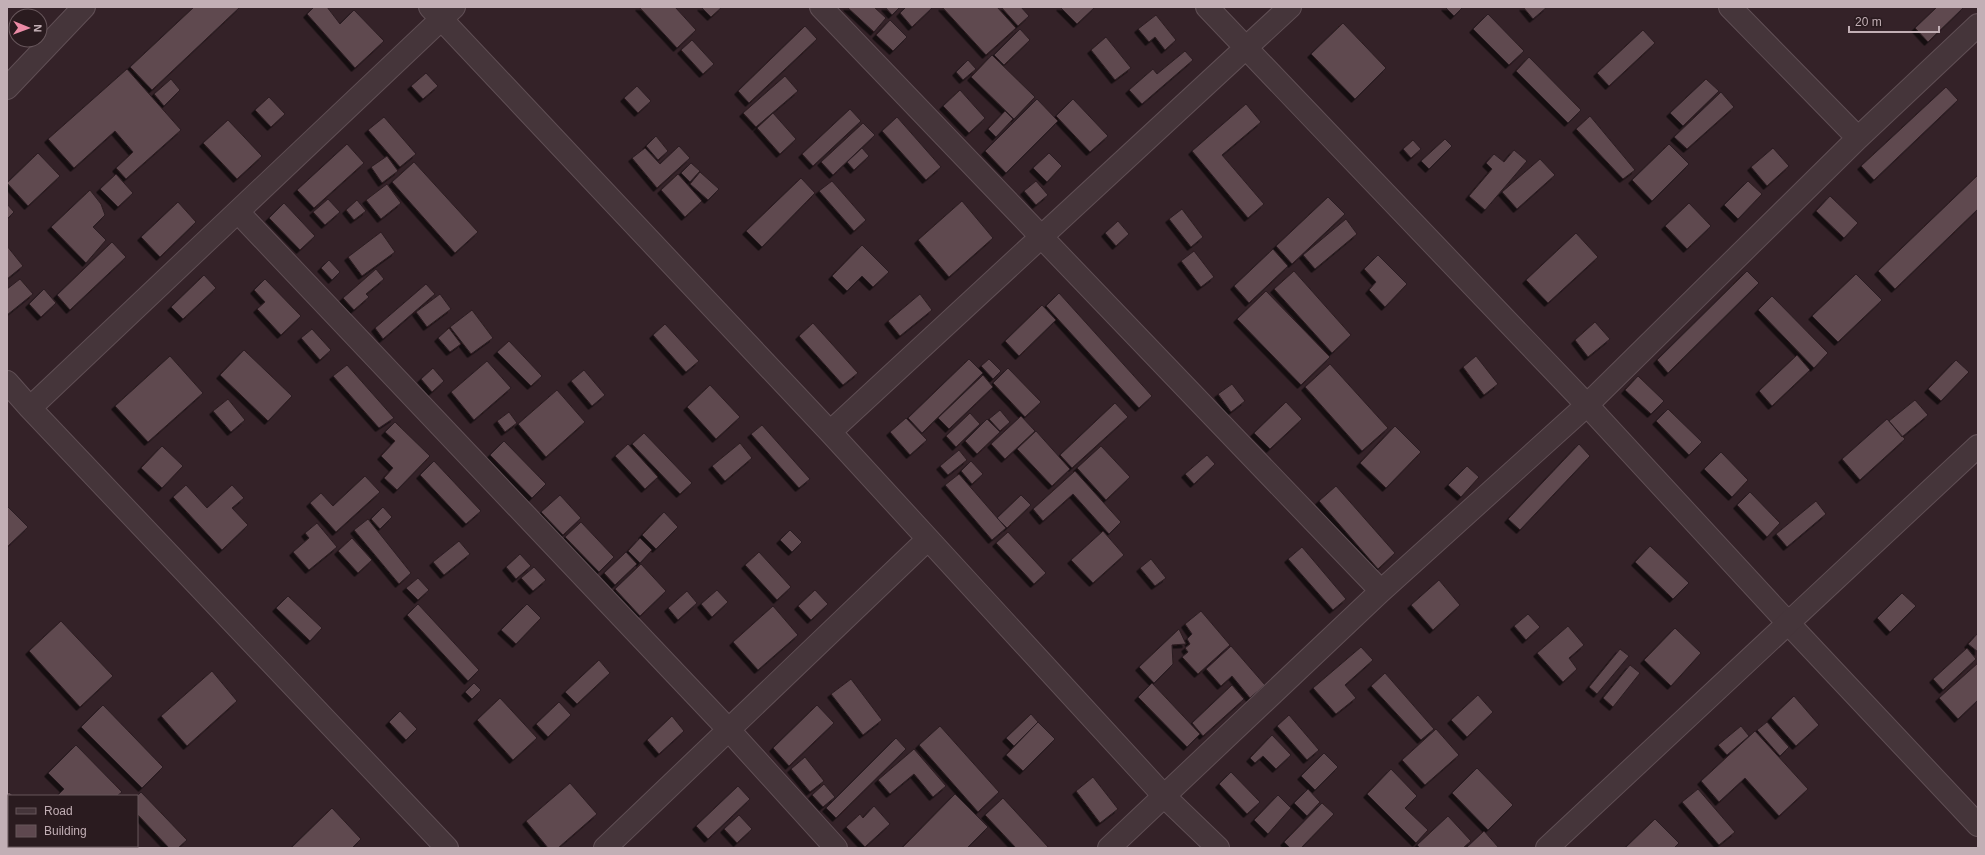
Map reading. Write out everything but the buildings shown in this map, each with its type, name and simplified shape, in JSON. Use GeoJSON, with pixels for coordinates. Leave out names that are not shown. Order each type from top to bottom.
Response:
{"type":"FeatureCollection","features":[{"type":"Feature","properties":{"kind":"street"},"geometry":{"type":"LineString","coordinates":[[7,88],[84,7]]}},
{"type":"Feature","properties":{"kind":"street"},"geometry":{"type":"LineString","coordinates":[[821,7],[1381,591]]}},
{"type":"Feature","properties":{"kind":"street"},"geometry":{"type":"LineString","coordinates":[[1207,7],[1587,405],[1789,624],[1978,825]]}},
{"type":"Feature","properties":{"kind":"street"},"geometry":{"type":"LineString","coordinates":[[830,432],[1040,236],[1246,49],[1290,7]]}},
{"type":"Feature","properties":{"kind":"street"},"geometry":{"type":"LineString","coordinates":[[1730,7],[1858,138]]}},
{"type":"Feature","properties":{"kind":"street"},"geometry":{"type":"LineString","coordinates":[[30,408],[238,212],[442,11],[1164,796],[1218,848]]}},
{"type":"Feature","properties":{"kind":"street"},"geometry":{"type":"LineString","coordinates":[[1109,848],[1381,591],[1587,405],[1858,138],[1978,25]]}},
{"type":"Feature","properties":{"kind":"street"},"geometry":{"type":"LineString","coordinates":[[238,212],[728,729],[836,848]]}},
{"type":"Feature","properties":{"kind":"street"},"geometry":{"type":"LineString","coordinates":[[7,382],[447,848]]}},
{"type":"Feature","properties":{"kind":"street"},"geometry":{"type":"LineString","coordinates":[[1547,848],[1789,624],[1978,446]]}},
{"type":"Feature","properties":{"kind":"street"},"geometry":{"type":"LineString","coordinates":[[605,848],[927,540]]}}]}
